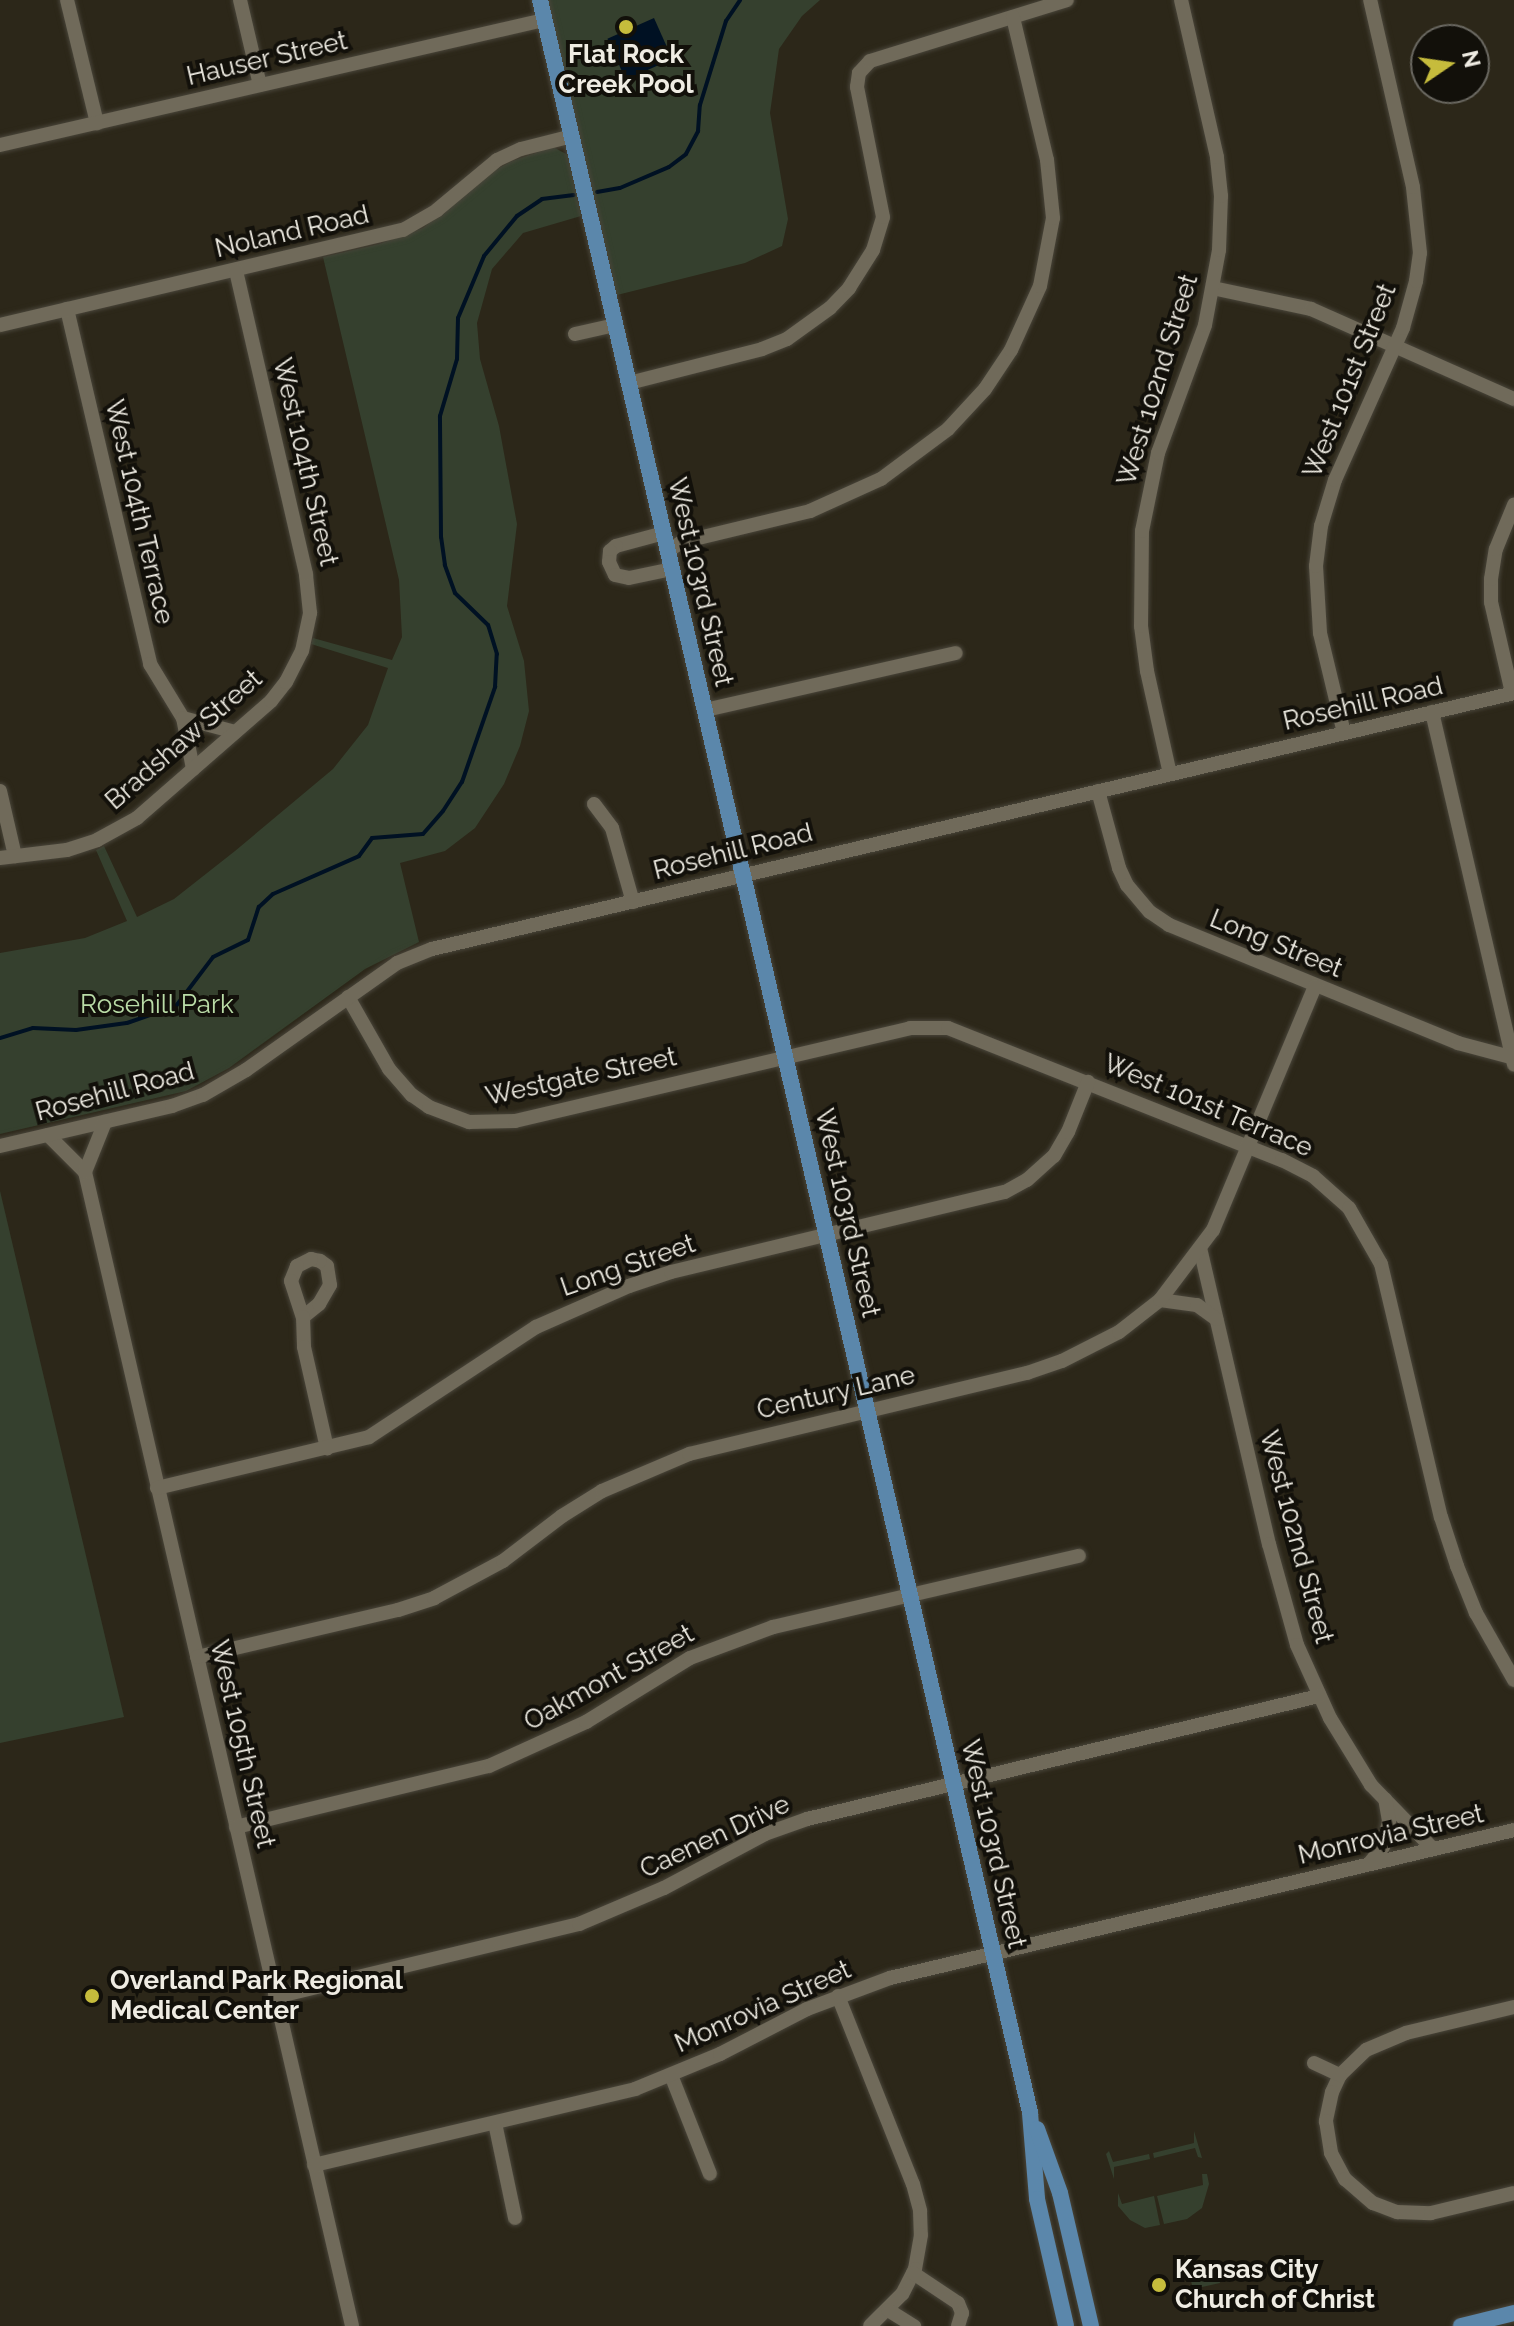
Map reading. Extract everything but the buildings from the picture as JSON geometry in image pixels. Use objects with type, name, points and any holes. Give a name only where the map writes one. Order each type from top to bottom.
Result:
[{"type":"main road","name":"West 103rd Street","points":[[540,0],[1030,2113],[1060,2193],[1091,2326]]},
{"type":"main road","name":"West 103rd Street","points":[[1030,2113],[1037,2199],[1066,2326]]},
{"type":"main road","points":[[1461,2326],[1514,2313]]},
{"type":"street","points":[[67,0],[97,123]]},
{"type":"street","points":[[240,0],[260,85]]},
{"type":"street","points":[[629,383],[762,349],[787,339],[830,308],[866,263],[883,217],[857,87],[859,73],[870,61],[1067,0]]},
{"type":"street","name":"West 102nd Street","points":[[1170,774],[1147,671],[1141,626],[1142,531],[1158,453],[1191,368],[1213,288],[1219,250],[1217,157],[1181,0]]},
{"type":"street","name":"West 101st Street","points":[[1344,733],[1320,633],[1316,566],[1331,491],[1395,346],[1416,281],[1419,217],[1370,0]]},
{"type":"street","points":[[668,551],[682,542],[810,511],[845,498],[914,458],[948,429],[985,389],[1027,321],[1044,273],[1053,218],[1047,160],[1013,17]]},
{"type":"street","name":"Hauser Street","points":[[0,145],[544,20]]},
{"type":"street","name":"Noland Road","points":[[0,325],[403,230],[437,210],[497,160],[521,149],[572,136]]},
{"type":"street","name":"West 104th Street","points":[[236,270],[306,574],[308,626],[296,665]]},
{"type":"street","points":[[1213,288],[1311,309],[1514,399]]},
{"type":"street","name":"West 104th Terrace","points":[[67,309],[150,664],[183,718],[193,769]]},
{"type":"street","points":[[575,334],[615,325]]},
{"type":"street","points":[[1513,693],[1491,602],[1491,579],[1496,549],[1514,505]]},
{"type":"street","points":[[664,533],[616,546],[610,551],[609,562],[615,575],[629,578],[672,569]]},
{"type":"street","points":[[705,710],[956,653]]},
{"type":"street","name":"Bradshaw Street","points":[[8,857],[67,850],[109,834],[137,818],[271,701],[296,665]]},
{"type":"street","name":"Rosehill Road","points":[[0,1146],[172,1106],[230,1081],[397,963],[432,949],[1513,693]]},
{"type":"street","points":[[1432,712],[1513,1060]]},
{"type":"street","points":[[183,718],[235,732]]},
{"type":"street","points":[[0,791],[8,857]]},
{"type":"street","name":"Long Street","points":[[1098,791],[1119,868],[1127,885],[1150,912],[1185,933],[1458,1043],[1513,1060]]},
{"type":"street","points":[[594,804],[612,828],[633,902]]},
{"type":"street","name":"Century Lane","points":[[197,1657],[398,1610],[434,1598],[503,1561],[562,1516],[643,1471],[689,1454],[1027,1373],[1062,1361],[1119,1332],[1160,1300],[1213,1230],[1315,986]]},
{"type":"street","name":"Westgate Street","points":[[348,997],[389,1069],[412,1095],[438,1112],[469,1122],[515,1121],[786,1057]]},
{"type":"street","name":"West 101st Terrace","points":[[786,1057],[910,1028],[948,1028],[1282,1160],[1325,1185],[1349,1208],[1371,1243],[1388,1288],[1441,1517],[1457,1566],[1476,1613],[1514,1680]]},
{"type":"street","name":"Long Street","points":[[157,1488],[327,1448],[381,1431],[479,1361],[587,1302],[671,1272],[983,1199],[1017,1187],[1054,1156],[1068,1132],[1088,1082]]},
{"type":"street","points":[[48,1135],[85,1172],[105,1122]]},
{"type":"street","name":"West 105th Street","points":[[85,1172],[352,2326]]},
{"type":"street","name":"West 102nd Street","points":[[1200,1248],[1285,1608],[1319,1696],[1351,1753],[1385,1799],[1433,1849]]},
{"type":"street","points":[[1160,1300],[1197,1305],[1216,1319]]},
{"type":"street","points":[[303,1317],[304,1347],[327,1448]]},
{"type":"street","name":"Oakmont Street","points":[[236,1827],[489,1766],[547,1742],[677,1665],[733,1640],[911,1594],[1079,1556]]},
{"type":"street","name":"Caenen Drive","points":[[275,1997],[579,1924],[664,1888],[765,1834],[842,1810],[1319,1696]]},
{"type":"street","points":[[1369,1864],[1383,1847],[1389,1821],[1385,1799]]},
{"type":"street","name":"Monrovia Street","points":[[314,2165],[590,2101],[671,2075],[838,1996],[890,1978],[1514,1830]]},
{"type":"street","points":[[838,1996],[913,2184],[921,2235],[913,2273],[888,2310],[870,2326]]},
{"type":"street","points":[[1514,2007],[1386,2040],[1366,2050],[1340,2075],[1332,2092],[1326,2121],[1331,2153],[1345,2179],[1359,2194],[1397,2212],[1431,2213],[1514,2193]]},
{"type":"street","points":[[1314,2063],[1340,2075]]},
{"type":"street","points":[[671,2075],[710,2174]]},
{"type":"street","points":[[495,2123],[515,2218]]},
{"type":"street","points":[[913,2273],[958,2303],[962,2313],[958,2326]]},
{"type":"street","points":[[888,2310],[914,2326]]},
{"type":"green space","points":[[548,0],[820,0],[802,16],[779,49],[770,113],[788,219],[782,246],[745,263],[617,295]]},
{"type":"green space","name":"Rosehill Park","points":[[553,147],[568,155],[581,216],[523,233],[492,269],[477,323],[480,359],[499,426],[517,524],[507,606],[524,661],[529,711],[520,746],[504,784],[475,828],[445,851],[400,863],[419,942],[365,969],[229,1068],[186,1091],[0,1134],[0,953],[85,938],[127,921],[96,850],[104,846],[137,917],[174,899],[333,769],[368,725],[388,668],[311,644],[313,638],[392,660],[402,637],[399,580],[323,257],[379,244],[423,228],[490,173],[512,161]]},
{"type":"green space","points":[[0,1191],[124,1717],[0,1743]]},
{"type":"green space","points":[[1194,2131],[1202,2158],[1198,2157],[1195,2148],[1154,2158],[1153,2153],[1194,2143]]},
{"type":"green space","points":[[1109,2151],[1113,2162],[1149,2154],[1150,2159],[1114,2167],[1114,2179],[1106,2154]]},
{"type":"green space","points":[[1202,2174],[1207,2174],[1209,2184],[1202,2208],[1187,2219],[1164,2224],[1157,2196],[1203,2185]]},
{"type":"green space","points":[[1118,2193],[1122,2204],[1154,2196],[1160,2225],[1145,2228],[1130,2220],[1118,2206]]},
{"type":"green space","points":[[1215,2260],[1220,2283],[1193,2289],[1189,2273],[1196,2264]]},
{"type":"water","points":[[654,18],[672,59],[626,80],[607,39]]},
{"type":"waterway","points":[[597,192],[620,188],[669,167],[686,154],[698,131],[700,105],[726,21],[740,0]]},
{"type":"waterway","points":[[0,1038],[33,1028],[76,1030],[127,1023],[176,1006],[213,957],[248,940],[259,907],[273,894],[359,856],[372,838],[423,834],[443,811],[462,782],[495,687],[497,654],[488,625],[455,593],[445,565],[441,537],[440,416],[457,359],[458,318],[484,256],[517,216],[542,199],[574,195]]},
{"type":"place","name":"Flat Rock Creek Pool","points":[[626,27]]},
{"type":"place","name":"Overland Park Regional Medical Center","points":[[92,1996]]},
{"type":"place","name":"Kansas City Church of Christ","points":[[1159,2285]]}]
